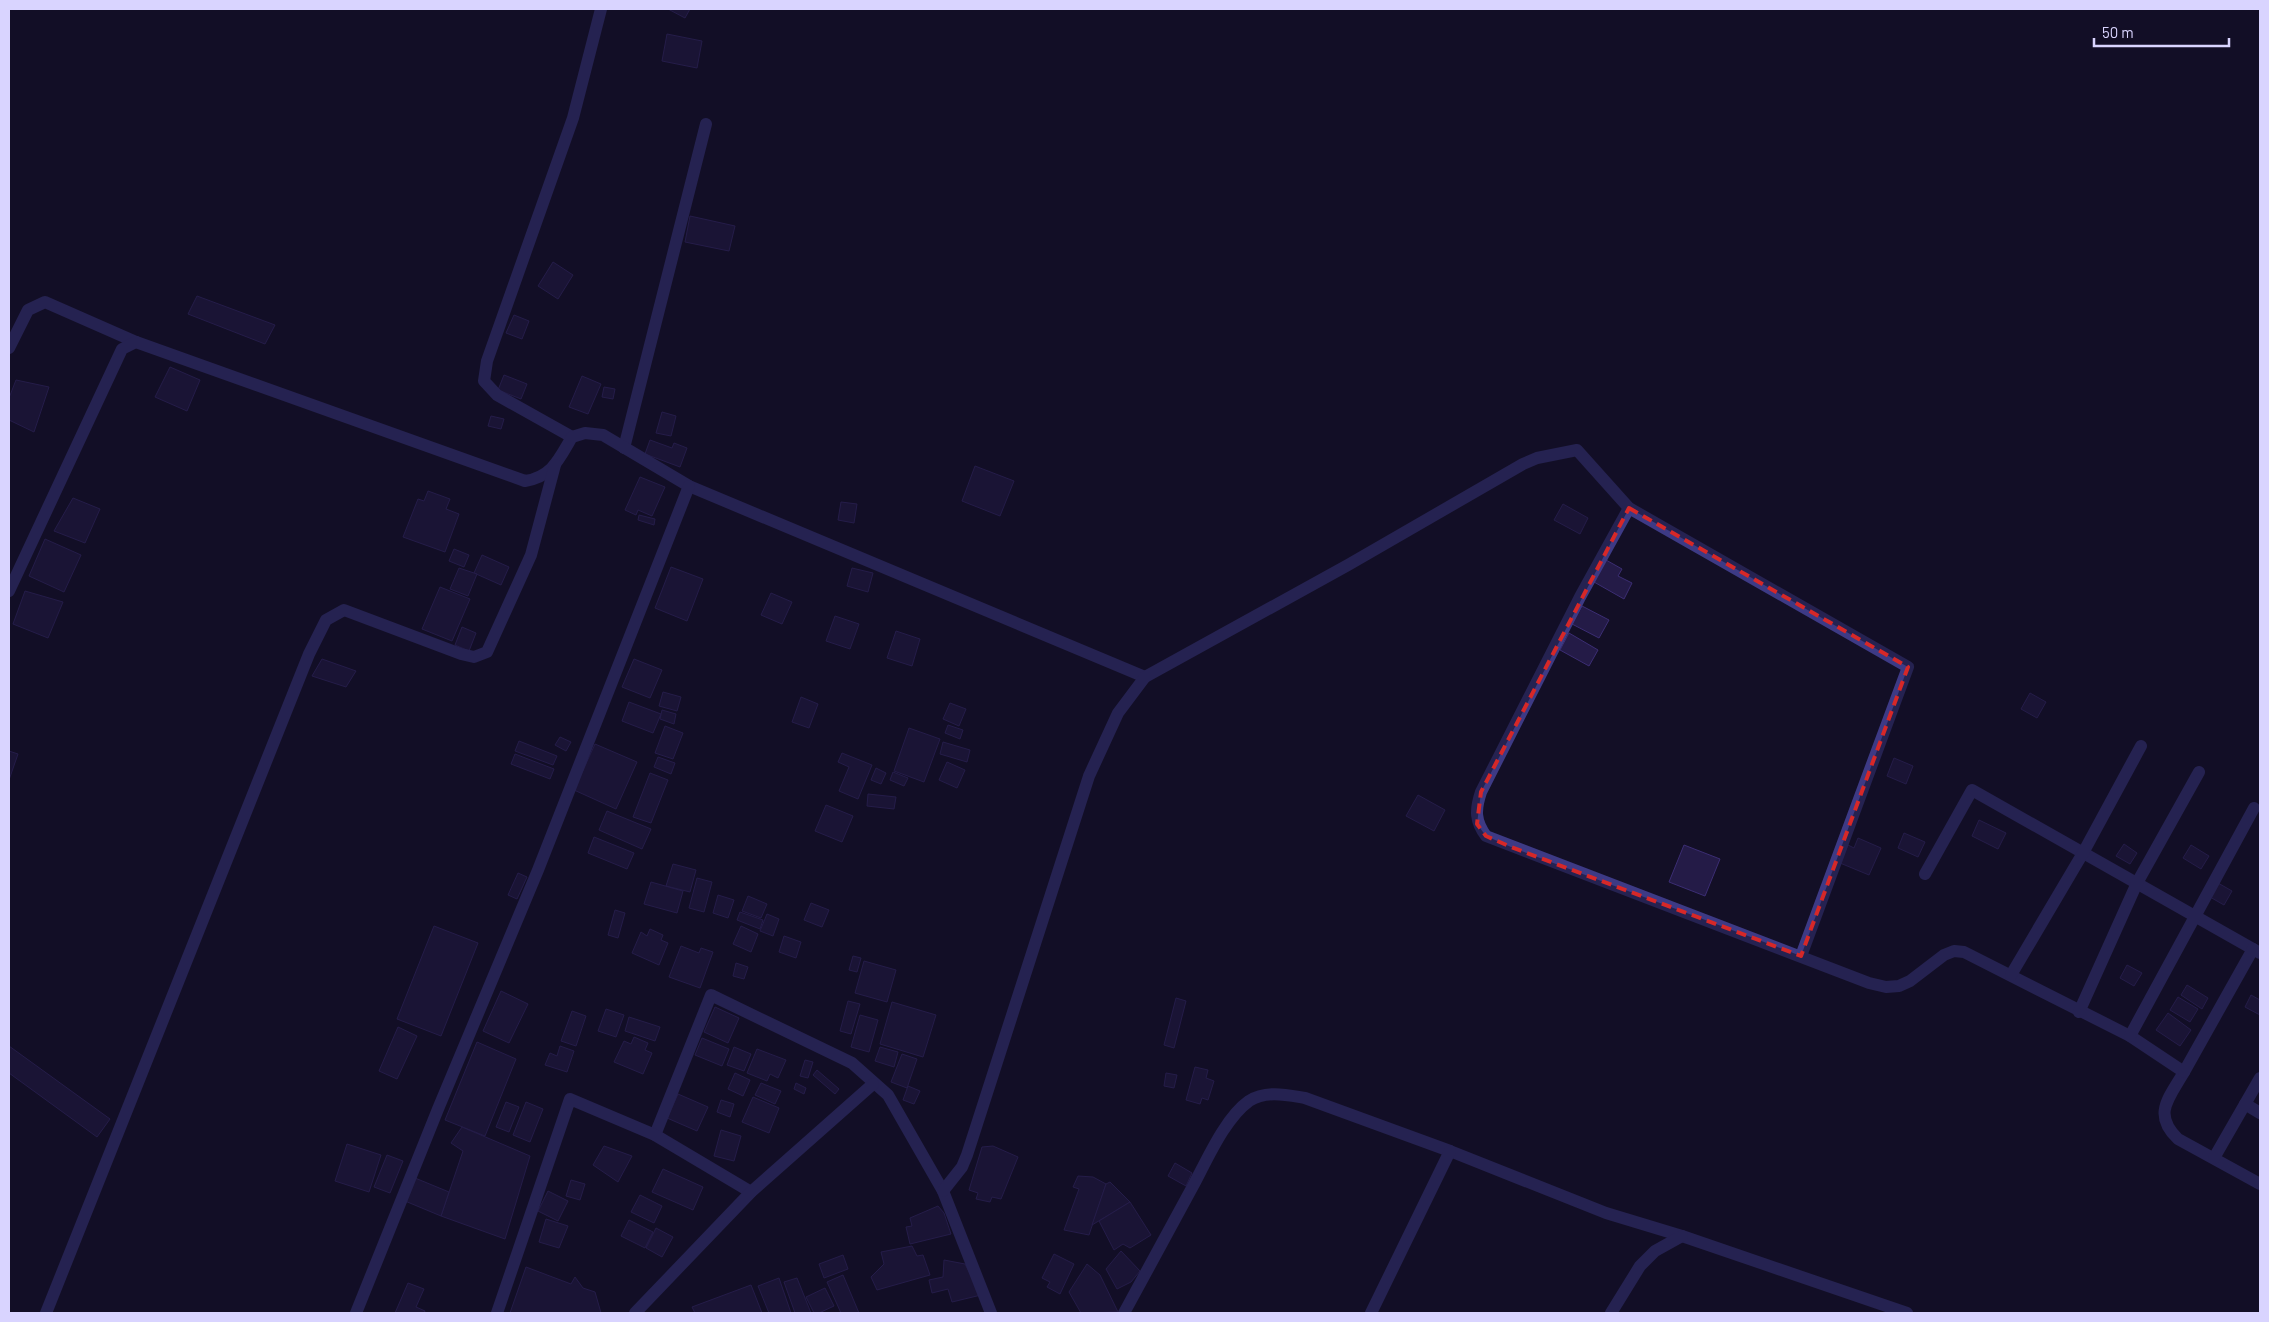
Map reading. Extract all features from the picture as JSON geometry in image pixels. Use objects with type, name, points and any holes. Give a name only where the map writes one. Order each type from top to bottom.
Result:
[{"type":"street","points":[[572,437],[497,395],[484,381],[487,361],[573,118],[602,9]]},
{"type":"street","points":[[624,448],[706,124]]},
{"type":"street","points":[[9,348],[28,310],[45,302],[136,342],[525,482],[539,479],[555,465]]},
{"type":"street","points":[[9,591],[122,349],[136,342]]},
{"type":"street","points":[[46,1313],[301,673],[326,620],[344,610],[462,654],[474,657],[488,652],[531,555],[555,465],[572,437],[585,432],[603,435],[689,486],[1145,676]]},
{"type":"street","points":[[943,1191],[962,1167],[967,1155],[1089,776],[1118,713],[1145,676],[1348,565],[1523,464],[1537,458],[1577,450],[1629,508],[1908,667],[1801,956]]},
{"type":"street","points":[[356,1313],[438,1109],[538,870],[689,486]]},
{"type":"street","points":[[1629,508],[1580,596],[1481,792],[1476,808],[1477,824],[1486,836],[1869,983],[1886,987],[1899,986],[1910,981],[1944,955],[1954,951],[1964,952],[2079,1012],[2130,1036],[2184,1072]]},
{"type":"street","points":[[2011,975],[2083,853],[2141,746]]},
{"type":"street","points":[[2079,1012],[2137,883],[2199,772]]},
{"type":"street","points":[[1925,874],[1972,790],[2257,951],[2166,1104],[2164,1117],[2167,1128],[2178,1139],[2260,1184]]},
{"type":"street","points":[[2130,1036],[2254,808]]},
{"type":"street","points":[[655,1136],[711,995],[852,1063],[888,1095],[943,1191],[991,1313]]},
{"type":"street","points":[[2214,1158],[2260,1078]]},
{"type":"street","points":[[635,1313],[751,1192],[874,1084]]},
{"type":"street","points":[[1124,1313],[1218,1141],[1238,1110],[1251,1100],[1265,1095],[1285,1094],[1305,1098],[1450,1151],[1606,1214],[1682,1236],[1907,1313]]},
{"type":"street","points":[[498,1313],[570,1099],[655,1136],[751,1192]]},
{"type":"street","points":[[2244,1104],[2260,1113]]},
{"type":"street","points":[[1371,1313],[1450,1151]]},
{"type":"street","points":[[1611,1313],[1640,1266],[1655,1251],[1682,1236]]},
{"type":"highlighted area","points":[[1629,508],[1908,667],[1801,956],[1511,847],[1486,836],[1477,824],[1481,792]]},
{"type":"building","points":[[668,9],[690,9],[685,18]]},
{"type":"building","points":[[667,34],[702,41],[697,68],[662,61]]},
{"type":"building","points":[[690,216],[735,226],[729,251],[685,242]]},
{"type":"building","points":[[553,262],[573,275],[558,299],[538,286]]},
{"type":"building","points":[[197,296],[275,325],[265,344],[188,314]]},
{"type":"building","points":[[514,315],[529,321],[522,339],[506,333]]},
{"type":"building","points":[[170,367],[200,380],[187,411],[155,397]]},
{"type":"building","points":[[504,375],[527,384],[521,399],[498,390]]},
{"type":"building","points":[[582,376],[601,384],[588,414],[569,407]]},
{"type":"building","points":[[16,380],[49,387],[34,432],[9,420],[9,398]]},
{"type":"building","points":[[604,387],[615,389],[613,399],[602,397]]},
{"type":"building","points":[[662,412],[676,416],[671,436],[656,433]]},
{"type":"building","points":[[491,416],[504,419],[501,429],[488,426]]},
{"type":"building","points":[[650,440],[672,448],[674,443],[687,448],[680,467],[645,454]]},
{"type":"building","points":[[975,466],[1014,481],[1000,516],[962,501]]},
{"type":"building","points":[[640,477],[665,487],[652,516],[638,510],[636,515],[625,510]]},
{"type":"building","points":[[428,491],[450,499],[446,509],[459,514],[445,552],[403,537],[418,499],[424,501]]},
{"type":"building","points":[[73,498],[100,509],[85,543],[54,531]]},
{"type":"building","points":[[841,502],[857,504],[854,523],[838,520]]},
{"type":"building","points":[[1563,504],[1588,518],[1580,534],[1554,520]]},
{"type":"building","points":[[639,515],[655,519],[654,525],[638,520]]},
{"type":"building","points":[[45,539],[81,555],[64,592],[29,576]]},
{"type":"building","points":[[454,549],[469,555],[464,567],[449,561]]},
{"type":"building","points":[[482,555],[509,567],[501,585],[474,573]]},
{"type":"building","points":[[1606,560],[1622,569],[1618,576],[1632,583],[1624,599],[1594,582]]},
{"type":"building","points":[[671,567],[703,579],[687,621],[655,608]]},
{"type":"building","points":[[459,568],[477,574],[468,596],[450,589]]},
{"type":"building","points":[[852,568],[873,573],[868,592],[847,586]]},
{"type":"building","points":[[440,587],[470,599],[452,641],[422,629]]},
{"type":"building","points":[[25,591],[63,602],[48,638],[13,624]]},
{"type":"building","points":[[771,593],[792,602],[782,624],[761,615]]},
{"type":"building","points":[[1582,606],[1609,620],[1599,638],[1572,624]]},
{"type":"building","points":[[835,616],[859,624],[850,649],[826,641]]},
{"type":"building","points":[[462,627],[476,633],[469,651],[455,645]]},
{"type":"building","points":[[896,631],[920,639],[912,666],[887,658]]},
{"type":"building","points":[[1569,633],[1598,650],[1589,666],[1560,650]]},
{"type":"building","points":[[322,659],[356,671],[346,687],[312,676]]},
{"type":"building","points":[[634,659],[662,670],[650,698],[622,687]]},
{"type":"building","points":[[663,692],[681,697],[677,711],[659,706]]},
{"type":"building","points":[[2030,693],[2046,702],[2037,718],[2021,709]]},
{"type":"building","points":[[801,697],[818,704],[809,728],[792,722]]},
{"type":"building","points":[[629,702],[661,714],[653,733],[622,721]]},
{"type":"building","points":[[950,703],[966,709],[959,726],[943,719]]},
{"type":"building","points":[[662,710],[676,714],[674,724],[660,719]]},
{"type":"building","points":[[948,725],[963,730],[960,739],[945,733]]},
{"type":"building","points":[[665,726],[683,733],[673,759],[655,753]]},
{"type":"building","points":[[909,728],[940,739],[924,782],[894,771]]},
{"type":"building","points":[[560,737],[571,742],[566,751],[555,745]]},
{"type":"building","points":[[519,741],[557,756],[553,765],[515,751]]},
{"type":"building","points":[[943,742],[970,750],[967,762],[940,754]]},
{"type":"building","points":[[595,744],[637,762],[616,809],[574,790]]},
{"type":"building","points":[[9,751],[18,754],[9,780]]},
{"type":"building","points":[[842,753],[872,765],[858,799],[839,791],[849,767],[838,762]]},
{"type":"building","points":[[515,754],[554,769],[550,779],[511,764]]},
{"type":"building","points":[[658,757],[675,763],[671,774],[654,767]]},
{"type":"building","points":[[1894,758],[1913,766],[1906,784],[1887,776]]},
{"type":"building","points":[[947,762],[965,770],[957,788],[939,780]]},
{"type":"building","points":[[876,768],[886,773],[881,784],[871,780]]},
{"type":"building","points":[[893,772],[908,778],[904,786],[890,780]]},
{"type":"building","points":[[650,773],[668,780],[651,823],[633,817]]},
{"type":"building","points":[[868,794],[896,797],[894,809],[867,806]]},
{"type":"building","points":[[1418,795],[1445,810],[1434,831],[1406,816]]},
{"type":"building","points":[[826,805],[853,816],[842,842],[815,831]]},
{"type":"building","points":[[607,811],[651,829],[642,849],[599,830]]},
{"type":"building","points":[[1979,820],[2006,833],[1998,849],[1972,836]]},
{"type":"building","points":[[1904,833],[1925,842],[1918,857],[1898,848]]},
{"type":"building","points":[[594,837],[634,853],[627,869],[588,853]]},
{"type":"building","points":[[1858,838],[1881,848],[1869,875],[1840,863],[1848,845],[1854,848]]},
{"type":"building","points":[[2124,844],[2137,853],[2130,864],[2116,856]]},
{"type":"building","points":[[1684,845],[1720,859],[1705,896],[1669,882]]},
{"type":"building","points":[[2191,845],[2209,856],[2201,869],[2183,858]]},
{"type":"building","points":[[673,864],[696,870],[690,892],[666,886]]},
{"type":"building","points":[[518,873],[527,877],[517,899],[508,895]]},
{"type":"building","points":[[697,878],[712,882],[704,912],[689,908]]},
{"type":"building","points":[[651,882],[683,891],[677,913],[644,904]]},
{"type":"building","points":[[2218,883],[2232,891],[2224,905],[2210,897]]},
{"type":"building","points":[[718,895],[734,900],[728,918],[713,913]]},
{"type":"building","points":[[748,896],[767,904],[761,918],[742,911]]},
{"type":"building","points":[[811,903],[829,910],[822,927],[804,920]]},
{"type":"building","points":[[615,910],[625,913],[618,938],[608,935]]},
{"type":"building","points":[[740,912],[763,920],[760,929],[737,920]]},
{"type":"building","points":[[767,914],[779,919],[773,936],[760,931]]},
{"type":"building","points":[[434,926],[478,943],[441,1036],[397,1019]]},
{"type":"building","points":[[741,926],[758,934],[751,952],[733,944]]},
{"type":"building","points":[[650,929],[663,935],[661,940],[668,943],[659,965],[632,953],[641,932],[647,936]]},
{"type":"building","points":[[784,936],[801,942],[796,958],[779,952]]},
{"type":"building","points":[[681,946],[699,953],[701,948],[713,952],[700,988],[669,977]]},
{"type":"building","points":[[853,956],[861,958],[857,972],[849,970]]},
{"type":"building","points":[[864,961],[896,970],[887,1002],[855,993]]},
{"type":"building","points":[[736,963],[748,967],[744,979],[733,976]]},
{"type":"building","points":[[2127,965],[2142,973],[2134,986],[2120,978]]},
{"type":"building","points":[[2187,985],[2208,998],[2202,1009],[2181,995]]},
{"type":"building","points":[[501,991],[528,1004],[509,1043],[483,1031]]},
{"type":"building","points":[[2251,995],[2260,1000],[2260,1015],[2245,1007]]},
{"type":"building","points":[[2178,997],[2198,1009],[2190,1022],[2170,1010]]},
{"type":"building","points":[[1176,998],[1186,1001],[1174,1048],[1164,1045]]},
{"type":"building","points":[[848,1001],[860,1004],[851,1034],[840,1031]]},
{"type":"building","points":[[892,1002],[936,1015],[923,1057],[880,1044]]},
{"type":"building","points":[[715,1007],[739,1018],[728,1043],[704,1032]]},
{"type":"building","points":[[606,1009],[624,1015],[616,1037],[598,1031]]},
{"type":"building","points":[[572,1011],[586,1016],[576,1046],[561,1041]]},
{"type":"building","points":[[2168,1013],[2191,1030],[2180,1046],[2156,1030]]},
{"type":"building","points":[[860,1015],[878,1020],[869,1052],[851,1047]]},
{"type":"building","points":[[629,1017],[660,1027],[655,1041],[625,1031]]},
{"type":"building","points":[[398,1027],[417,1036],[397,1079],[379,1071]]},
{"type":"building","points":[[634,1037],[648,1043],[645,1050],[652,1053],[643,1074],[614,1062],[624,1041],[631,1044]]},
{"type":"building","points":[[702,1038],[729,1049],[722,1066],[695,1055]]},
{"type":"building","points":[[477,1042],[516,1059],[485,1136],[445,1120]]},
{"type":"building","points":[[9,1046],[110,1119],[97,1137],[9,1073]]},
{"type":"building","points":[[560,1046],[574,1051],[567,1072],[545,1065],[550,1053],[557,1056]]},
{"type":"building","points":[[734,1047],[751,1054],[744,1071],[727,1065]]},
{"type":"building","points":[[880,1047],[898,1052],[894,1067],[875,1061]]},
{"type":"building","points":[[757,1049],[786,1060],[778,1078],[770,1074],[767,1081],[747,1073]]},
{"type":"building","points":[[902,1054],[917,1059],[907,1088],[891,1082]]},
{"type":"building","points":[[805,1060],[813,1062],[808,1078],[800,1076]]},
{"type":"building","points":[[1195,1067],[1208,1070],[1206,1078],[1214,1081],[1208,1100],[1202,1098],[1200,1104],[1186,1100]]},
{"type":"building","points":[[817,1070],[839,1089],[835,1094],[813,1075]]},
{"type":"building","points":[[735,1073],[750,1080],[743,1096],[728,1089]]},
{"type":"building","points":[[1166,1073],[1177,1075],[1174,1088],[1164,1086]]},
{"type":"building","points":[[761,1083],[781,1091],[775,1104],[755,1095]]},
{"type":"building","points":[[796,1083],[806,1088],[804,1094],[794,1089]]},
{"type":"building","points":[[908,1086],[920,1091],[914,1104],[903,1100]]},
{"type":"building","points":[[678,1094],[708,1107],[697,1131],[667,1118]]},
{"type":"building","points":[[753,1097],[779,1108],[769,1133],[742,1122]]},
{"type":"building","points":[[721,1100],[734,1104],[730,1117],[717,1112]]},
{"type":"building","points":[[506,1102],[519,1107],[509,1132],[496,1127]]},
{"type":"building","points":[[526,1102],[543,1109],[530,1142],[513,1135]]},
{"type":"building","points":[[462,1127],[530,1156],[505,1239],[441,1216],[463,1151],[451,1143]]},
{"type":"building","points":[[721,1130],[741,1136],[734,1161],[714,1156]]},
{"type":"building","points":[[347,1144],[381,1155],[369,1192],[335,1181]]},
{"type":"building","points":[[604,1146],[632,1156],[618,1182],[593,1165]]},
{"type":"building","points":[[993,1146],[1018,1157],[1001,1199],[992,1197],[990,1202],[976,1199],[978,1193],[969,1190],[982,1147]]},
{"type":"building","points":[[387,1155],[403,1161],[390,1193],[374,1187]]},
{"type":"building","points":[[1175,1163],[1192,1173],[1186,1186],[1168,1176]]},
{"type":"building","points":[[663,1169],[703,1187],[693,1210],[652,1192]]},
{"type":"building","points":[[1078,1176],[1093,1177],[1106,1184],[1089,1235],[1064,1230],[1079,1189],[1073,1187]]},
{"type":"building","points":[[415,1178],[449,1192],[441,1216],[405,1201]]},
{"type":"building","points":[[571,1180],[585,1184],[580,1200],[566,1196]]},
{"type":"building","points":[[1110,1182],[1130,1202],[1092,1225],[1106,1184]]},
{"type":"building","points":[[548,1191],[568,1201],[558,1221],[538,1211]]},
{"type":"building","points":[[640,1195],[662,1206],[654,1223],[631,1212]]},
{"type":"building","points":[[1130,1202],[1151,1235],[1130,1248],[1123,1244],[1114,1250],[1099,1221]]},
{"type":"building","points":[[938,1206],[944,1213],[951,1234],[910,1244],[906,1227],[912,1226],[910,1218]]},
{"type":"building","points":[[546,1219],[568,1226],[559,1248],[539,1242]]},
{"type":"building","points":[[629,1220],[653,1232],[645,1248],[621,1236]]},
{"type":"building","points":[[656,1228],[673,1237],[662,1257],[646,1248]]},
{"type":"building","points":[[912,1246],[917,1256],[923,1255],[930,1275],[877,1290],[871,1277],[884,1264],[881,1252]]},
{"type":"building","points":[[1121,1251],[1140,1271],[1131,1282],[1117,1289],[1106,1269]]},
{"type":"building","points":[[1054,1254],[1074,1264],[1060,1294],[1047,1287],[1050,1282],[1042,1278]]},
{"type":"building","points":[[843,1255],[848,1269],[824,1278],[819,1264]]},
{"type":"building","points":[[944,1260],[965,1264],[981,1295],[952,1302],[948,1289],[932,1293],[929,1280],[943,1277]]},
{"type":"building","points":[[1087,1264],[1100,1275],[1118,1312],[1081,1313],[1069,1292]]},
{"type":"building","points":[[526,1267],[571,1284],[575,1277],[583,1288],[595,1292],[601,1313],[510,1313]]},
{"type":"building","points":[[843,1275],[859,1313],[841,1313],[827,1282]]},
{"type":"building","points":[[779,1278],[791,1313],[769,1313],[758,1286]]},
{"type":"building","points":[[797,1278],[811,1313],[795,1313],[784,1282]]},
{"type":"building","points":[[408,1283],[424,1289],[416,1307],[425,1311],[424,1313],[395,1313]]},
{"type":"building","points":[[751,1285],[762,1313],[695,1313],[692,1307]]},
{"type":"building","points":[[825,1288],[834,1306],[819,1313],[814,1313],[806,1297]]}]
